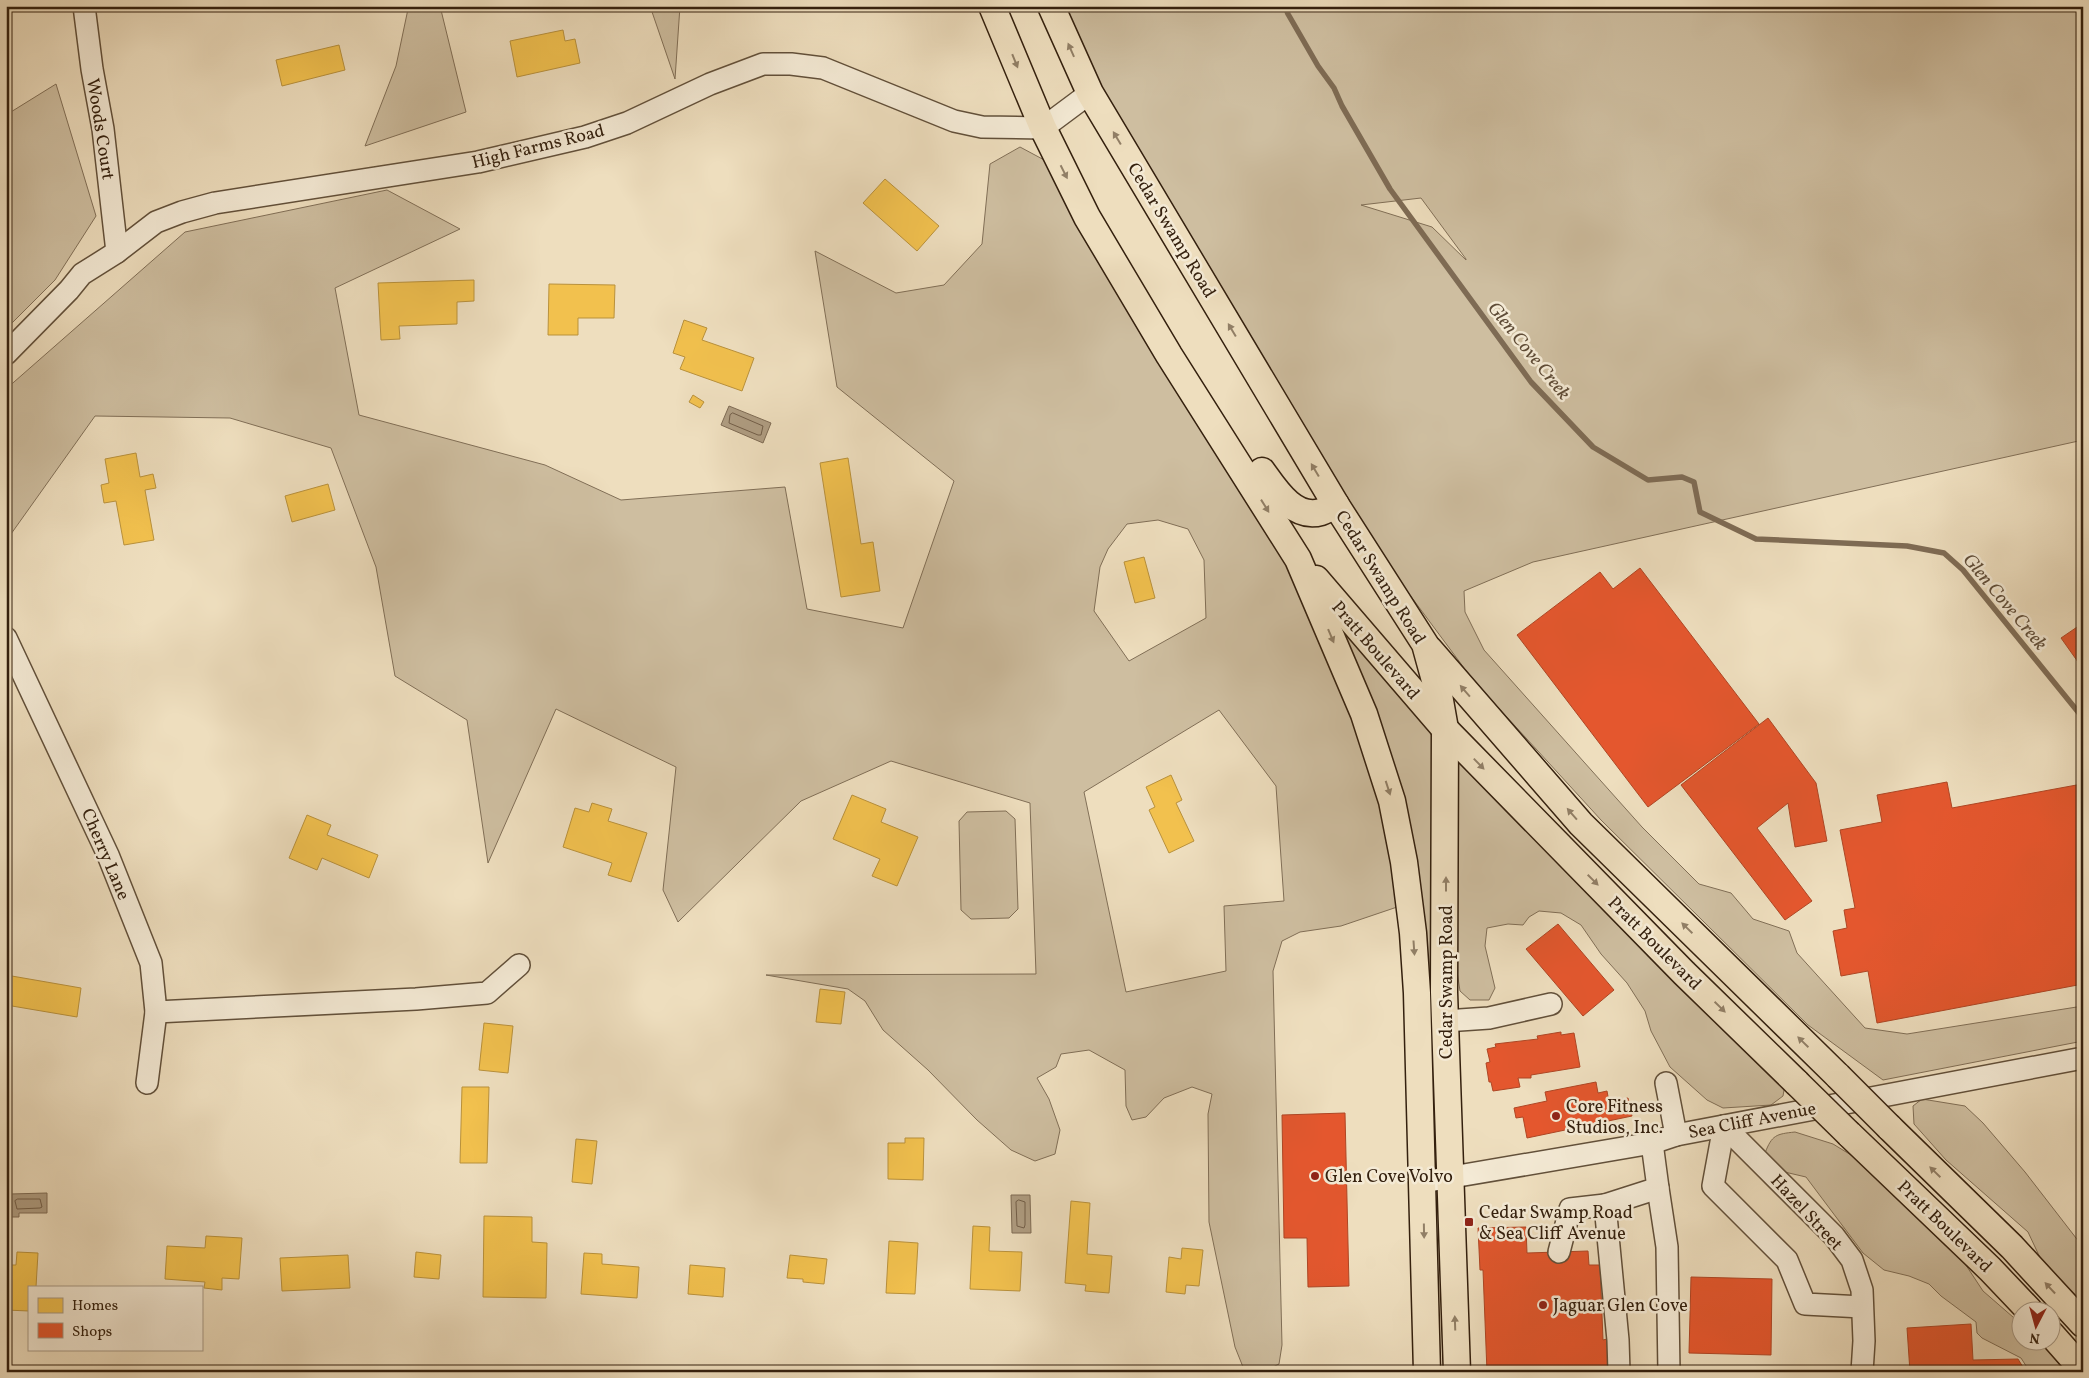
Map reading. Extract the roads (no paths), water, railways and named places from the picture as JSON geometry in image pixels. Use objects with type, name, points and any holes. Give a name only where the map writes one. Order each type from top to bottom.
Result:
[{"type":"main road","name":"Cedar Swamp Road","points":[[992,6],[1043,128],[1087,217],[1298,559],[1364,714],[1392,801],[1404,862],[1413,933],[1418,1032],[1427,1372]]},
{"type":"main road","name":"Cedar Swamp Road","points":[[1051,6],[1090,94],[1336,505],[1425,644],[1439,695],[1445,729],[1445,1020],[1457,1372]]},
{"type":"main road","points":[[1155,330],[1197,373],[1212,392],[1252,456],[1282,499],[1298,508],[1311,512],[1320,512],[1336,505]]},
{"type":"main road","name":"Pratt Boulevard","points":[[1298,559],[1445,729],[1684,973],[1990,1268],[2020,1300]]},
{"type":"main road","name":"Pratt Boulevard","points":[[1425,644],[1581,824],[2012,1247],[2083,1324]]},
{"type":"main road","points":[[1418,1032],[1430,1040],[1433,1049],[1435,1143],[1449,1165]]},
{"type":"main road","points":[[2062,1346],[2083,1370]]},
{"type":"street","name":"Woods Court","points":[[84,6],[92,69],[103,129],[117,252]]},
{"type":"street","name":"High Farms Road","points":[[6,354],[69,290],[82,274],[117,252],[156,222],[182,212],[215,203],[478,162],[585,137],[627,123],[710,84],[762,64],[791,64],[823,68],[954,121],[982,127],[1043,128]]},
{"type":"street","points":[[1043,128],[1090,94]]},
{"type":"street","name":"Cherry Lane","points":[[6,638],[108,855],[151,963],[156,1012],[147,1083]]},
{"type":"street","points":[[156,1012],[416,999],[488,993],[520,966]]},
{"type":"street","points":[[1445,1020],[1490,1018],[1551,1004]]},
{"type":"street","name":"Sea Cliff Avenue","points":[[1422,1182],[1449,1165],[1652,1143],[1676,1135],[2083,1058]]},
{"type":"street","points":[[1666,1083],[1676,1135]]},
{"type":"street","points":[[1724,1126],[1713,1186],[1787,1260],[1805,1304],[1862,1307]]},
{"type":"street","name":"Hazel Street","points":[[1724,1126],[1840,1244],[1852,1260],[1862,1290],[1864,1341],[1862,1372]]},
{"type":"street","points":[[1652,1143],[1667,1247],[1669,1372]]},
{"type":"street","points":[[1559,1252],[1570,1209],[1605,1204],[1658,1188]]},
{"type":"street","points":[[1605,1204],[1618,1340],[1619,1372]]},
{"type":"water","points":[[729,406],[771,423],[763,443],[721,425]]},
{"type":"water","points":[[47,1193],[47,1213],[19,1213],[19,1217],[10,1217],[10,1194]]},
{"type":"water","points":[[1011,1195],[1030,1195],[1031,1233],[1012,1233]]},
{"type":"waterway","name":"Glen Cove Creek","points":[[1285,6],[1318,66],[1334,88],[1342,106],[1390,189],[1531,382],[1593,447],[1648,480],[1682,477],[1694,482],[1700,512],[1756,539],[1907,546],[1944,553],[1963,570],[2083,718]]},
{"type":"place","name":"Core Fitness Studios, Inc.","points":[[1556,1116]]},
{"type":"place","name":"Glen Cove Volvo","points":[[1315,1176]]},
{"type":"place","name":"Cedar Swamp Road & Sea Cliff Avenue","points":[[1469,1222]]},
{"type":"place","name":"Jaguar Glen Cove","points":[[1543,1305]]}]
